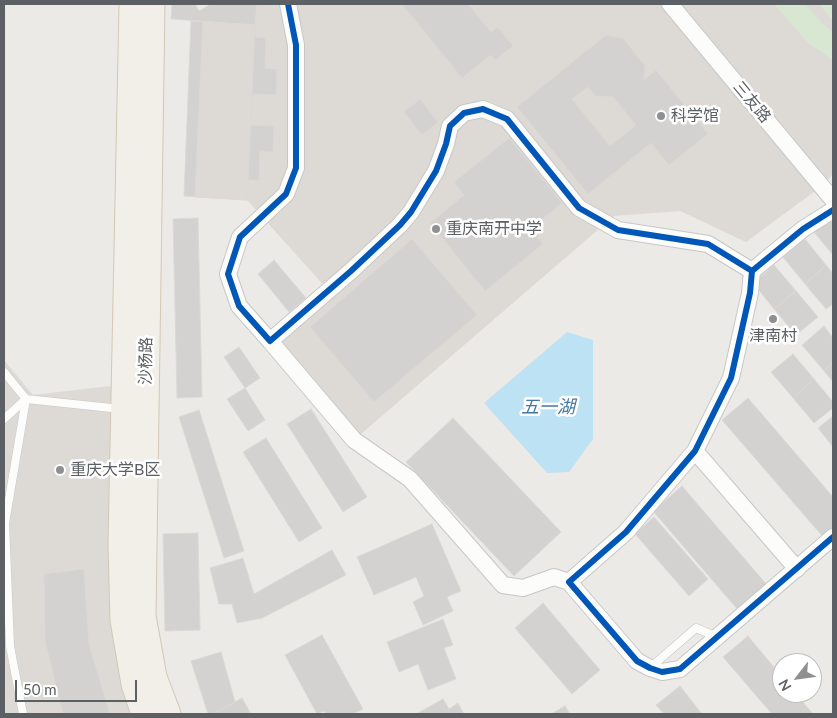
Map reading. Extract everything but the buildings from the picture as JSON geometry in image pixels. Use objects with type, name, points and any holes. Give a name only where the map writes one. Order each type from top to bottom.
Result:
[{"type":"main road","name":"沙杨路","points":[[132,4],[121,544],[123,620],[134,684],[144,714]]},
{"type":"main road","name":"沙杨路","points":[[152,4],[143,616],[154,677],[168,714]]},
{"type":"street","points":[[288,4],[296,45],[296,168],[286,194],[240,237],[228,274],[239,306],[354,440],[410,479],[502,584],[523,588],[554,577],[570,582],[637,661],[662,672],[680,669],[833,537]]},
{"type":"street","name":"三友路","points":[[670,4],[833,200]]},
{"type":"street","points":[[270,340],[340,281],[400,225],[411,212],[436,171],[446,144],[450,126],[464,113],[483,109],[508,119],[579,208],[618,230],[708,244],[752,271]]},
{"type":"street","points":[[570,582],[626,532],[695,451],[731,378],[750,293],[752,271],[803,229],[833,210]]},
{"type":"street","points":[[695,451],[797,569]]},
{"type":"lane","points":[[4,372],[26,399],[124,409]]},
{"type":"lane","points":[[4,420],[26,399]]},
{"type":"lane","points":[[23,714],[10,646],[5,523],[26,399]]},
{"type":"shaded area","name":"重庆南开中学","points":[[257,4],[833,4],[833,174],[822,186],[746,242],[680,211],[614,216],[354,440],[270,341],[328,290],[247,200],[184,196],[191,21],[255,25]]},
{"type":"shaded area","name":"重庆大学B区","points":[[4,360],[33,395],[119,385],[136,714],[4,714]]},
{"type":"green space","points":[[774,4],[805,4],[833,32],[833,60],[808,43]]},
{"type":"green space","points":[[819,4],[833,4],[833,21]]},
{"type":"water","name":"五一湖","points":[[567,332],[593,340],[593,439],[569,472],[547,473],[484,403]]},
{"type":"cycle path","points":[[288,4],[296,45],[296,168],[286,194],[240,237],[228,274],[239,306],[270,341],[351,271],[400,225],[411,212],[436,171],[446,144],[450,126],[464,113],[483,109],[507,119],[579,208],[618,230],[708,244],[752,271]]},
{"type":"cycle path","points":[[833,210],[803,229],[752,271],[750,293],[731,378],[695,451],[626,532],[569,582],[637,661],[662,672],[680,669],[833,537]]},
{"type":"place","name":"科学馆","points":[[661,116]]},
{"type":"place","name":"重庆南开中学","points":[[436,229]]},
{"type":"place","name":"津南村","points":[[773,319]]},
{"type":"place","name":"重庆大学B区","points":[[60,470]]}]
